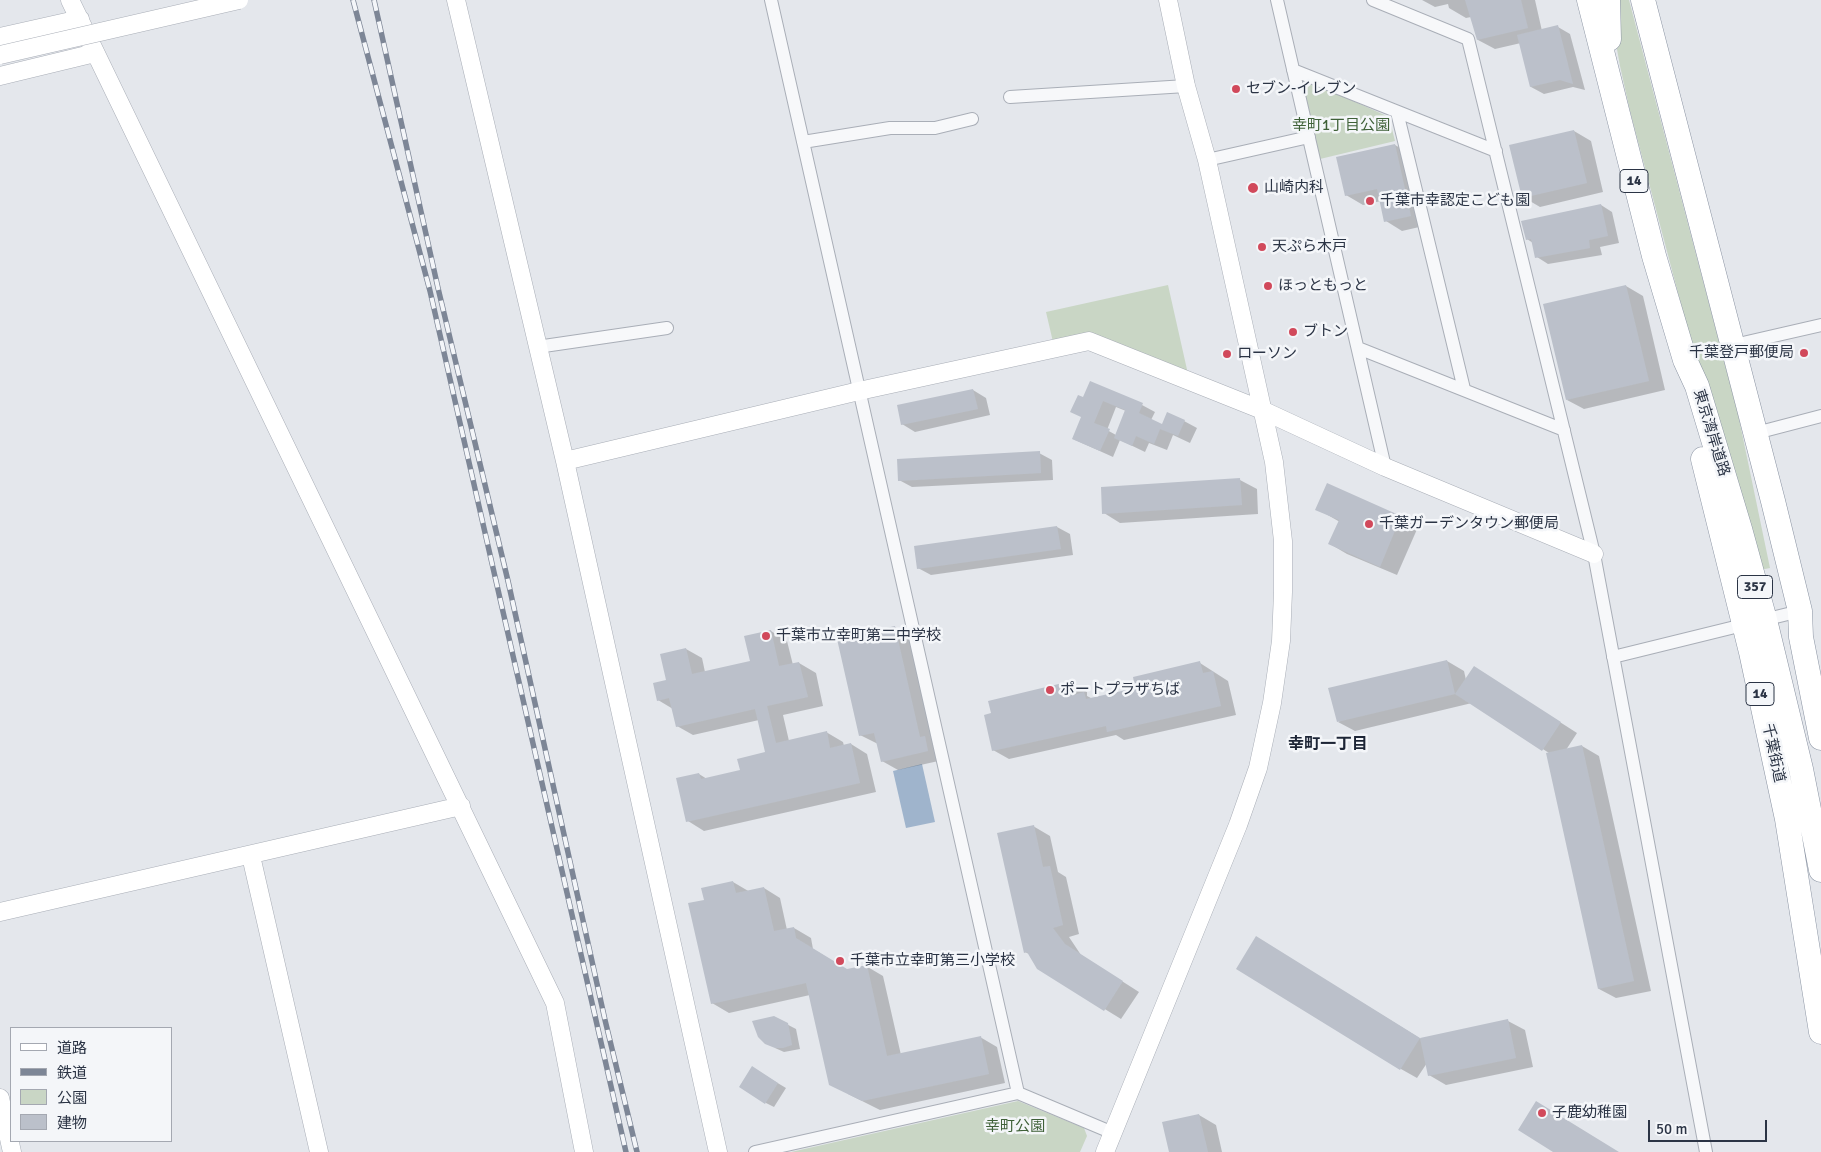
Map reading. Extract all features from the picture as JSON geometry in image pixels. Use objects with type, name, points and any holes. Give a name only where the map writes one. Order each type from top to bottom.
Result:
[{"type":"highway","name":"14","points":[[1589,0],[1609,79]]},
{"type":"highway","points":[[1608,0],[1609,79]]},
{"type":"highway","points":[[1643,0],[1734,345],[1800,612],[1801,637],[1821,738]]},
{"type":"highway","name":"千葉街道","points":[[1609,79],[1654,256],[1685,360],[1684,390],[1755,622],[1821,1032]]},
{"type":"highway","points":[[1800,612],[1813,635],[1821,664]]},
{"type":"highway","name":"357","points":[[1755,622],[1801,769],[1821,870]]},
{"type":"street","points":[[70,0],[555,1003],[584,1152]]},
{"type":"street","points":[[0,54],[239,0]]},
{"type":"street","points":[[456,0],[565,461],[718,1152]]},
{"type":"street","points":[[771,0],[1018,1093]]},
{"type":"street","points":[[1106,1152],[1238,825],[1258,768],[1272,703],[1281,641],[1284,592],[1283,540],[1274,462],[1207,160],[1186,86],[1168,0]]},
{"type":"street","points":[[1277,0],[1385,467]]},
{"type":"street","points":[[1373,0],[1468,39],[1594,554],[1706,1152]]},
{"type":"street","points":[[0,37],[80,19]]},
{"type":"street","points":[[0,76],[95,53]]},
{"type":"street","points":[[1293,70],[1496,151]]},
{"type":"street","points":[[1010,97],[1186,86]]},
{"type":"street","points":[[1397,112],[1464,389]]},
{"type":"street","points":[[803,142],[890,128],[935,128],[972,119]]},
{"type":"street","points":[[1207,160],[1309,137]]},
{"type":"street","points":[[1734,345],[1821,325]]},
{"type":"street","points":[[538,347],[667,328]]},
{"type":"street","points":[[565,461],[860,391],[1089,341],[1262,410],[1385,467],[1594,554]]},
{"type":"street","points":[[1358,348],[1564,430]]},
{"type":"street","points":[[1756,433],[1821,416]]},
{"type":"street","points":[[1613,657],[1800,612]]},
{"type":"street","points":[[0,912],[251,856],[460,806]]},
{"type":"street","points":[[251,856],[319,1152]]},
{"type":"street","points":[[756,1152],[1018,1093],[1113,1133]]},
{"type":"street","points":[[0,1098],[12,1152]]},
{"type":"green space","points":[[1612,0],[1629,0],[1738,414],[1770,568],[1760,570],[1683,312],[1630,111],[1613,27]]},
{"type":"green space","name":"幸町1丁目公園","points":[[1313,83],[1389,117],[1395,141],[1320,159],[1303,91]]},
{"type":"green space","points":[[1168,285],[1188,374],[1090,334],[1053,342],[1046,312]]},
{"type":"green space","name":"幸町公園","points":[[1018,1101],[1084,1128],[1087,1136],[1080,1152],[791,1152]]},
{"type":"water","points":[[922,764],[935,822],[906,828],[893,771]]},
{"type":"building","points":[[1465,0],[1521,0],[1528,28],[1477,40]]},
{"type":"building","points":[[1558,25],[1573,84],[1560,80],[1530,87],[1517,35]]},
{"type":"building","points":[[1574,130],[1587,183],[1522,198],[1509,145]]},
{"type":"building","points":[[1395,144],[1411,216],[1384,222],[1377,189],[1345,196],[1336,157]]},
{"type":"building","points":[[1601,204],[1608,236],[1589,240],[1590,248],[1535,258],[1531,239],[1526,240],[1521,221]]},
{"type":"building","points":[[1626,285],[1649,381],[1566,400],[1543,304]]},
{"type":"building","points":[[1090,381],[1143,403],[1139,413],[1162,424],[1167,412],[1185,420],[1178,436],[1160,429],[1154,444],[1136,436],[1132,446],[1114,438],[1125,410],[1103,401],[1094,423],[1110,429],[1100,451],[1072,439],[1081,417],[1070,412],[1078,395],[1083,397]]},
{"type":"building","points":[[973,389],[978,409],[901,425],[897,405]]},
{"type":"building","points":[[1040,451],[1041,473],[898,481],[897,459]]},
{"type":"building","points":[[1240,478],[1242,505],[1102,514],[1101,487]]},
{"type":"building","points":[[1327,483],[1401,516],[1380,567],[1328,544],[1339,520],[1315,510]]},
{"type":"building","points":[[1057,526],[1061,549],[917,569],[914,546]]},
{"type":"building","points":[[895,626],[920,737],[925,736],[928,751],[881,762],[874,733],[859,736],[837,639]]},
{"type":"building","points":[[771,630],[779,666],[799,662],[808,697],[767,706],[776,743],[827,731],[830,748],[851,743],[860,783],[686,822],[676,778],[699,773],[701,779],[740,770],[737,759],[765,752],[755,709],[676,727],[669,698],[657,701],[653,683],[666,680],[660,654],[686,648],[692,674],[750,661],[744,636]]},
{"type":"building","points":[[1447,660],[1455,694],[1337,722],[1328,688]]},
{"type":"building","points":[[1200,661],[1203,673],[1213,671],[1221,706],[1107,732],[1106,726],[992,751],[984,715],[991,713],[988,701],[1071,681],[1074,695],[1084,692],[1086,699],[1135,688],[1133,677]]},
{"type":"building","points":[[1474,666],[1561,722],[1542,751],[1455,694]]},
{"type":"building","points":[[1582,745],[1634,981],[1598,989],[1546,753]]},
{"type":"building","points":[[1034,825],[1043,867],[1050,866],[1063,925],[1053,928],[1065,944],[1123,981],[1104,1011],[1037,969],[1027,952],[1024,953],[997,833]]},
{"type":"building","points":[[733,881],[736,893],[764,887],[774,931],[794,927],[796,938],[847,969],[867,965],[887,1056],[981,1036],[989,1074],[862,1101],[829,1085],[806,983],[711,1004],[688,903],[704,900],[701,888]]},
{"type":"building","points":[[1256,936],[1420,1038],[1400,1070],[1236,969]]},
{"type":"building","points":[[774,1016],[788,1023],[792,1045],[775,1048],[765,1044],[758,1037],[752,1021]]},
{"type":"building","points":[[1508,1019],[1516,1058],[1428,1076],[1420,1038]]},
{"type":"building","points":[[752,1066],[778,1083],[765,1104],[739,1087]]},
{"type":"building","name":"子鹿幼稚園","points":[[1536,1101],[1619,1152],[1553,1152],[1518,1130]]},
{"type":"building","points":[[1199,1114],[1208,1152],[1169,1152],[1162,1122]]},
{"type":"railway","points":[[353,0],[430,291],[626,1152]]},
{"type":"railway","points":[[374,0],[438,288],[508,581],[605,1020],[637,1152]]},
{"type":"place","name":"セブン-イレブン","points":[[1236,89]]},
{"type":"place","name":"山崎内科","points":[[1253,188]]},
{"type":"place","name":"千葉市幸認定こども園","points":[[1370,201]]},
{"type":"place","name":"天ぷら木戸","points":[[1262,247]]},
{"type":"place","name":"ほっともっと","points":[[1268,286]]},
{"type":"place","name":"ブトン","points":[[1293,332]]},
{"type":"place","name":"千葉登戸郵便局","points":[[1804,353]]},
{"type":"place","name":"ローソン","points":[[1227,354]]},
{"type":"place","name":"千葉ガーデンタウン郵便局","points":[[1369,524]]},
{"type":"place","name":"千葉市立幸町第二中学校","points":[[766,636]]},
{"type":"place","name":"ポートプラザちば","points":[[1050,690]]},
{"type":"place","name":"千葉市立幸町第三小学校","points":[[840,961]]},
{"type":"place","name":"子鹿幼稚園","points":[[1542,1113]]},
{"type":"district","name":"幸町一丁目","points":[[1328,745]]}]
